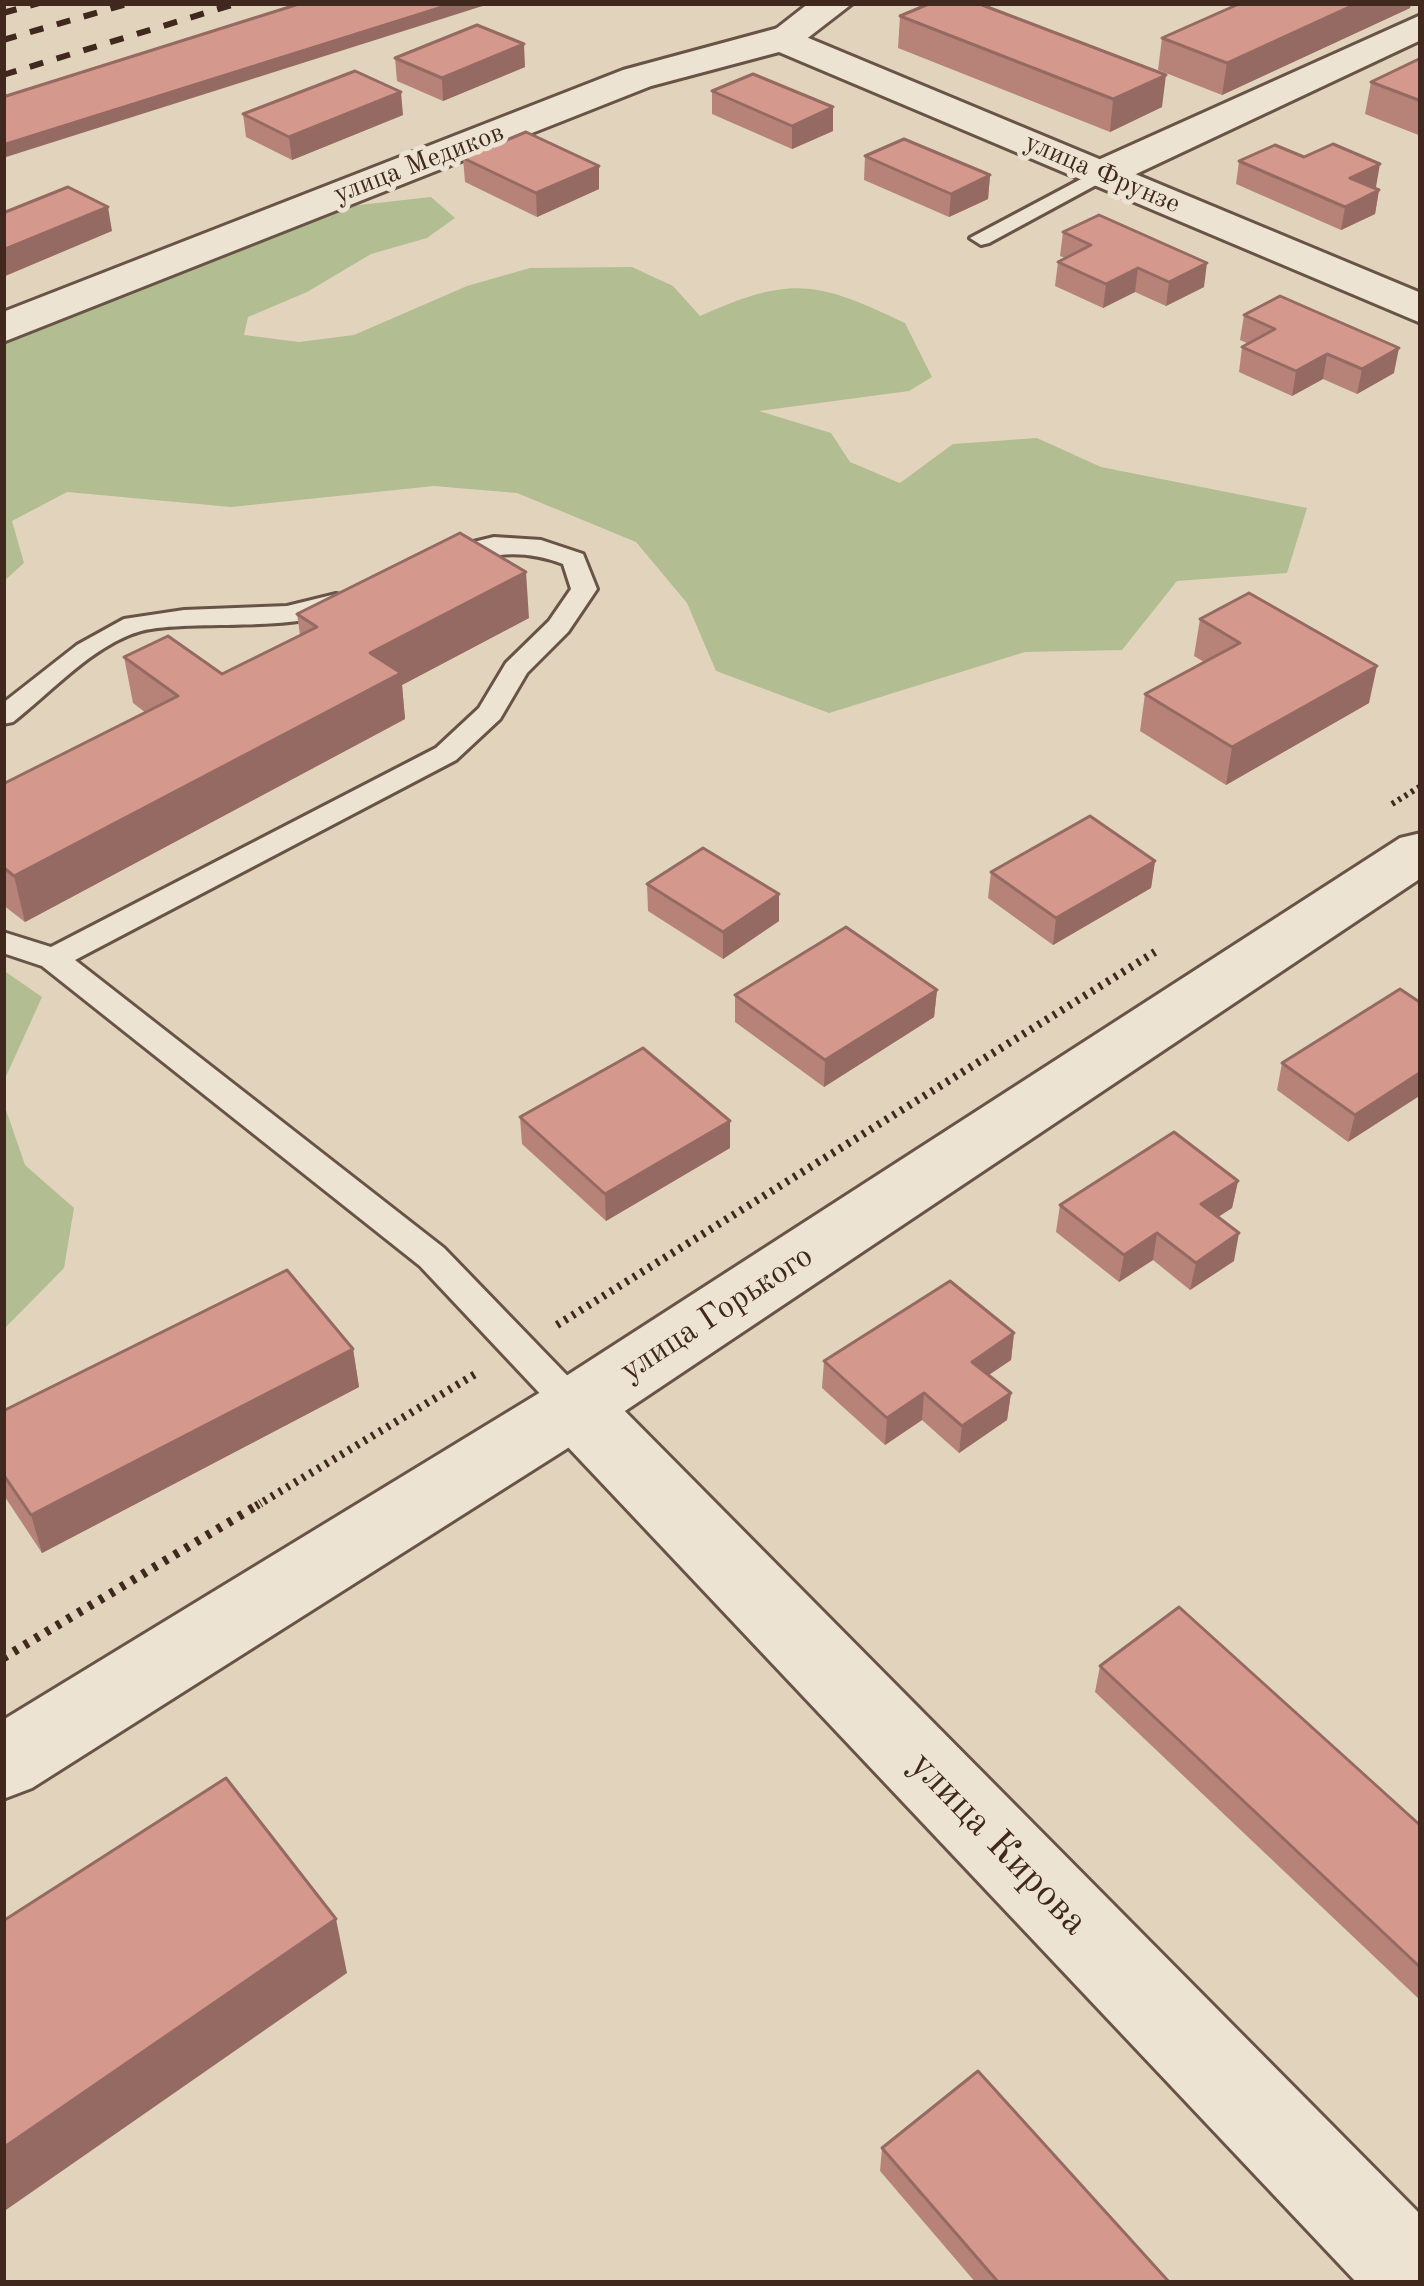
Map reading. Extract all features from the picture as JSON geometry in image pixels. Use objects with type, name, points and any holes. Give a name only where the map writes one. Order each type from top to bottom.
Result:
[{"type":"street","name":"улица Медиков","points":[[3,328],[637,78],[782,39],[834,3]]},
{"type":"street","points":[[1102,174],[1421,26]]},
{"type":"street","name":"улица Фрунзе","points":[[782,39],[1421,310]]},
{"type":"street","name":"улица Горького","points":[[3,1762],[575,1407],[1402,830]]},
{"type":"street","name":"улица Кирова","points":[[575,1407],[1421,2282]]},
{"type":"lane","points":[[981,238],[1102,174]]},
{"type":"lane","points":[[53,959],[446,754],[490,713],[516,669],[559,626],[584,589],[574,559],[533,542],[468,548],[410,574]]},
{"type":"lane","points":[[3,716],[127,626],[204,614],[302,615],[367,590]]},
{"type":"lane","points":[[3,942],[53,959],[431,1257],[575,1407]]},
{"type":"path","points":[[1402,830],[1421,786]]},
{"type":"path","points":[[3,1658],[518,1348],[1162,947]]},
{"type":"green space","points":[[431,197],[455,218],[427,238],[371,254],[307,292],[248,317],[244,335],[299,342],[354,335],[467,286],[530,268],[632,267],[673,286],[700,316],[782,289],[825,292],[905,323],[932,377],[909,391],[759,411],[831,433],[850,462],[900,483],[953,444],[1037,438],[1101,467],[1307,508],[1287,573],[1177,581],[1122,650],[1025,652],[829,713],[716,671],[687,603],[636,542],[517,493],[434,486],[231,507],[67,492],[12,521],[24,563],[3,582],[3,342],[341,207]]},
{"type":"green space","points":[[3,970],[42,997],[3,1083]]},
{"type":"green space","points":[[3,1101],[25,1165],[74,1208],[64,1268],[3,1330]]},
{"type":"building","points":[[302,3],[455,3],[3,145],[3,97]]},
{"type":"building","points":[[931,3],[977,3],[1166,75],[1113,99],[900,16]]},
{"type":"building","points":[[1241,3],[1358,3],[1227,63],[1162,38]]},
{"type":"building","points":[[477,25],[524,44],[442,78],[395,58]]},
{"type":"building","points":[[1421,58],[1421,101],[1371,82]]},
{"type":"building","points":[[355,71],[401,92],[289,137],[243,114]]},
{"type":"building","points":[[753,74],[833,107],[792,126],[712,91]]},
{"type":"building","points":[[526,132],[599,166],[536,193],[463,158]]},
{"type":"building","points":[[904,139],[990,175],[951,194],[865,156]]},
{"type":"building","points":[[1333,144],[1380,164],[1350,178],[1379,190],[1345,207],[1239,161],[1275,145],[1304,157]]},
{"type":"building","points":[[68,187],[108,207],[3,250],[3,213]]},
{"type":"building","points":[[1099,215],[1207,263],[1169,282],[1138,268],[1106,284],[1058,262],[1091,245],[1063,232]]},
{"type":"building","points":[[1280,296],[1399,348],[1362,369],[1327,354],[1296,371],[1242,347],[1275,329],[1244,315]]},
{"type":"building","points":[[460,533],[526,572],[370,653],[401,673],[14,876],[3,867],[3,784],[178,696],[124,657],[168,636],[222,674],[317,627],[297,614]]},
{"type":"building","points":[[1249,593],[1377,666],[1232,747],[1145,694],[1240,643],[1200,619]]},
{"type":"building","points":[[1090,816],[1155,861],[1056,918],[991,872]]},
{"type":"building","points":[[703,848],[779,894],[723,932],[647,884]]},
{"type":"building","points":[[846,927],[937,990],[825,1060],[735,995]]},
{"type":"building","points":[[1400,989],[1421,1003],[1421,1072],[1355,1115],[1282,1063]]},
{"type":"building","points":[[643,1048],[730,1121],[605,1194],[520,1117]]},
{"type":"building","points":[[1174,1132],[1238,1181],[1201,1204],[1239,1233],[1196,1263],[1157,1233],[1124,1255],[1060,1205]]},
{"type":"building","points":[[287,1270],[353,1349],[31,1515],[3,1474],[3,1411]]},
{"type":"building","points":[[950,1281],[1014,1333],[972,1362],[1011,1393],[962,1426],[924,1393],[887,1418],[824,1361]]},
{"type":"building","points":[[1179,1607],[1421,1826],[1421,1968],[1100,1666]]},
{"type":"building","points":[[226,1778],[336,1919],[3,2148],[3,1921]]},
{"type":"building","points":[[978,2071],[1170,2283],[999,2283],[882,2148]]},
{"type":"railway","points":[[3,13],[39,3]]},
{"type":"railway","points":[[3,40],[130,3]]},
{"type":"railway","points":[[3,75],[238,3]]}]
